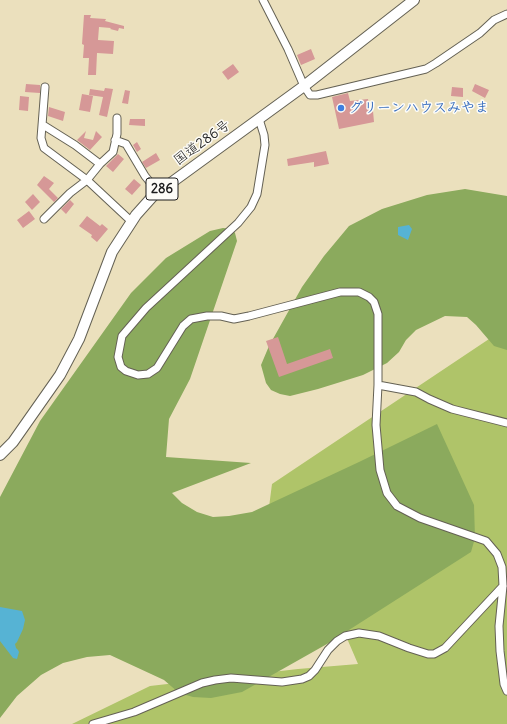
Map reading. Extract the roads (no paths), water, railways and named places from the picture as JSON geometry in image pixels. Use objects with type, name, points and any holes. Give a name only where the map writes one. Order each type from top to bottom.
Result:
[{"type":"highway","name":"国道286号","points":[[0,455],[13,442],[60,375],[79,339],[112,252],[132,222],[153,196],[304,86],[414,0]]},
{"type":"street","points":[[263,0],[288,49],[304,86],[310,95],[317,95],[426,68],[436,63],[480,33],[494,20],[507,14]]},
{"type":"street","points":[[45,87],[41,138],[44,148],[87,180],[132,222]]},
{"type":"street","points":[[44,219],[70,193],[87,180],[100,164],[113,152],[117,134],[117,118]]},
{"type":"street","points":[[259,119],[264,135],[265,145],[257,194],[251,208],[232,228],[146,308],[122,336],[118,356],[121,367],[126,371],[138,375],[148,374],[153,371],[164,358],[183,326],[191,319],[207,316],[234,318],[249,316],[348,291],[359,292],[374,302],[378,314],[378,385],[376,425],[380,470],[387,494],[397,506],[420,518],[486,541],[498,554],[502,567],[503,586],[499,626],[500,651],[504,684],[507,691]]},
{"type":"street","points":[[43,125],[75,145],[100,164]]},
{"type":"street","points":[[116,140],[126,144],[145,176],[158,192]]},
{"type":"street","points":[[378,385],[416,392],[452,409],[507,423]]},
{"type":"street","points":[[93,724],[134,712],[202,683],[215,680],[231,678],[282,682],[302,679],[309,676],[315,670],[328,650],[337,641],[345,636],[359,633],[379,636],[428,654],[434,654],[445,648],[503,586]]},
{"type":"water","points":[[409,225],[412,229],[408,240],[398,235],[398,227]]},
{"type":"water","points":[[0,607],[22,611],[25,620],[23,629],[15,644],[19,652],[17,659],[13,658],[0,641]]},
{"type":"place","name":"グリーンハウスみやま","points":[[341,108]]}]
